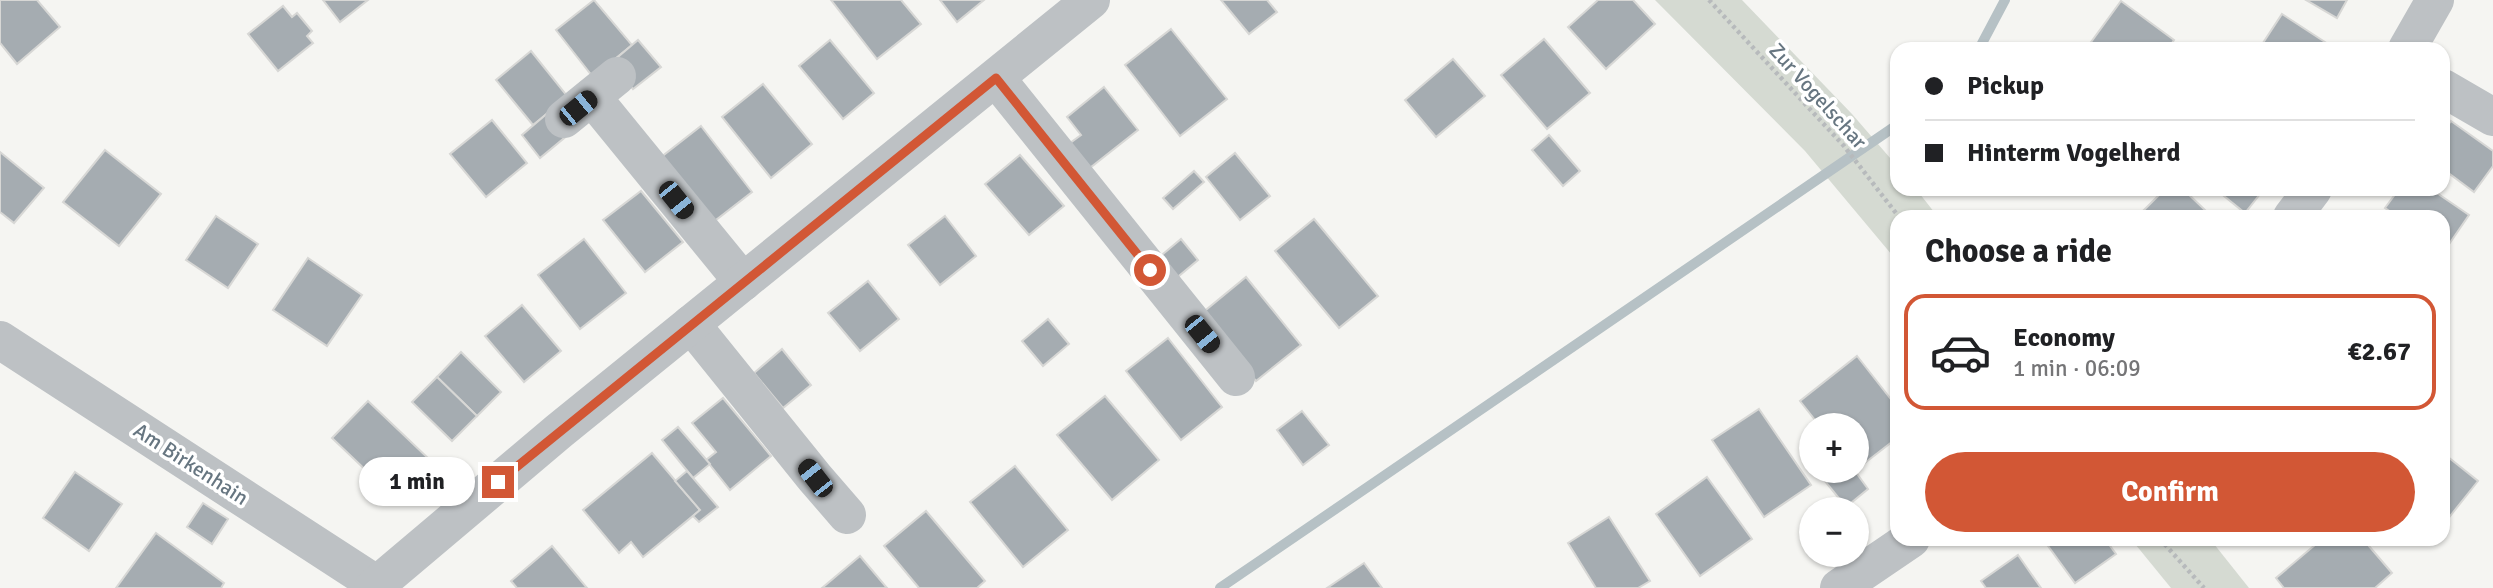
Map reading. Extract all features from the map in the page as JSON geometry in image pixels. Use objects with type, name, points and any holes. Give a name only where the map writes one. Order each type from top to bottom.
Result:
[{"type":"street","points":[[377,587],[691,324],[1091,0]]},
{"type":"street","points":[[2411,42],[2435,0]]},
{"type":"street","points":[[996,78],[1236,377]]},
{"type":"street","points":[[2450,92],[2493,117]]},
{"type":"street","points":[[591,98],[743,282]]},
{"type":"street","points":[[691,324],[847,515]]},
{"type":"street","name":"Am Birkenhain","points":[[0,340],[377,587]]},
{"type":"street","points":[[1839,588],[1901,546]]},
{"type":"path","name":"Zur Vogelschar","points":[[1709,0],[1844,146],[1893,210]]},
{"type":"path","points":[[2166,546],[2204,588]]},
{"type":"shaded area","points":[[1655,0],[1742,0],[1852,114],[1890,158],[1890,196],[1922,196],[1932,210],[1890,210],[1890,253],[1805,151]]},
{"type":"shaded area","points":[[2137,546],[2216,546],[2249,588],[2171,588]]},
{"type":"building","points":[[0,0],[37,0],[60,27],[17,64],[0,43]]},
{"type":"building","points":[[323,0],[368,0],[340,22]]},
{"type":"building","points":[[594,0],[632,45],[593,77],[556,30]]},
{"type":"building","points":[[831,0],[901,0],[921,24],[877,59]]},
{"type":"building","points":[[940,0],[984,0],[957,22]]},
{"type":"building","points":[[1221,0],[1267,0],[1277,12],[1249,34]]},
{"type":"building","points":[[1598,0],[1633,0],[1655,24],[1606,69],[1568,27]]},
{"type":"building","points":[[2306,0],[2347,0],[2337,18]]},
{"type":"building","points":[[2121,1],[2174,40],[2173,42],[2091,42]]},
{"type":"building","points":[[283,6],[292,17],[297,13],[312,31],[307,36],[313,43],[278,71],[248,34]]},
{"type":"building","points":[[2282,14],[2325,42],[2264,42]]},
{"type":"building","points":[[1171,29],[1227,99],[1180,136],[1125,65]]},
{"type":"building","points":[[1544,39],[1590,93],[1547,129],[1501,75]]},
{"type":"building","points":[[638,40],[661,67],[633,89],[612,62]]},
{"type":"building","points":[[830,40],[874,93],[843,119],[799,66]]},
{"type":"building","points":[[531,51],[568,97],[533,125],[496,80]]},
{"type":"building","points":[[1453,59],[1485,96],[1436,137],[1405,100]]},
{"type":"building","points":[[763,84],[812,144],[771,178],[722,117]]},
{"type":"building","points":[[1104,87],[1138,130],[1086,171],[1066,146],[1081,135],[1067,117]]},
{"type":"building","points":[[550,111],[569,134],[540,158],[522,135]]},
{"type":"building","points":[[492,120],[527,163],[486,197],[450,154]]},
{"type":"building","points":[[2450,122],[2493,151],[2493,166],[2474,192],[2450,174]]},
{"type":"building","points":[[701,126],[752,192],[712,223],[660,158]]},
{"type":"building","points":[[1549,135],[1580,171],[1563,186],[1532,150]]},
{"type":"building","points":[[105,150],[161,194],[119,246],[63,202]]},
{"type":"building","points":[[0,152],[44,188],[14,223],[0,212]]},
{"type":"building","points":[[1235,153],[1270,196],[1240,220],[1206,177]]},
{"type":"building","points":[[1020,155],[1064,206],[1029,235],[985,184]]},
{"type":"building","points":[[1194,171],[1204,182],[1173,209],[1163,198]]},
{"type":"building","points":[[641,191],[683,242],[645,272],[603,220]]},
{"type":"building","points":[[2158,196],[2190,196],[2205,210],[2144,210]]},
{"type":"building","points":[[2224,196],[2258,196],[2247,210],[2241,210]]},
{"type":"building","points":[[2394,196],[2441,196],[2469,215],[2450,243],[2450,210],[2385,208]]},
{"type":"building","points":[[216,216],[258,244],[228,288],[186,260]]},
{"type":"building","points":[[945,216],[976,256],[940,285],[908,245]]},
{"type":"building","points":[[1314,219],[1378,296],[1339,328],[1275,251]]},
{"type":"building","points":[[584,239],[626,293],[580,329],[538,275]]},
{"type":"building","points":[[1181,239],[1198,260],[1174,280],[1157,259]]},
{"type":"building","points":[[308,258],[362,295],[327,346],[273,310]]},
{"type":"building","points":[[1246,277],[1301,345],[1256,381],[1201,314]]},
{"type":"building","points":[[868,281],[899,319],[860,351],[828,313]]},
{"type":"building","points":[[522,305],[561,351],[524,382],[485,336]]},
{"type":"building","points":[[1048,319],[1069,344],[1043,366],[1022,341]]},
{"type":"building","points":[[1168,338],[1222,407],[1181,440],[1126,371]]},
{"type":"building","points":[[782,349],[811,385],[783,408],[754,373]]},
{"type":"building","points":[[461,352],[501,392],[477,416],[437,377]]},
{"type":"building","points":[[1857,356],[1890,398],[1890,443],[1869,460],[1869,413],[1810,413],[1800,401]]},
{"type":"building","points":[[437,377],[477,416],[452,441],[412,402]]},
{"type":"building","points":[[1105,396],[1159,460],[1112,500],[1057,435]]},
{"type":"building","points":[[723,398],[771,456],[730,490],[706,460],[716,452],[692,423]]},
{"type":"building","points":[[368,401],[430,460],[394,497],[332,438]]},
{"type":"building","points":[[1759,409],[1799,467],[1799,483],[1811,485],[1764,517],[1712,440]]},
{"type":"building","points":[[1302,411],[1329,445],[1303,465],[1277,430]]},
{"type":"building","points":[[678,427],[710,464],[693,478],[662,440]]},
{"type":"building","points":[[652,453],[700,510],[643,557],[631,542],[619,553],[583,510]]},
{"type":"building","points":[[2450,459],[2478,481],[2450,516]]},
{"type":"building","points":[[1015,466],[1068,530],[1023,567],[970,502]]},
{"type":"building","points":[[687,471],[718,507],[699,522],[693,516],[700,510],[675,481]]},
{"type":"building","points":[[75,472],[122,504],[89,551],[43,518]]},
{"type":"building","points":[[1707,477],[1752,539],[1700,576],[1656,514]]},
{"type":"building","points":[[1826,483],[1864,483],[1868,489],[1858,497],[1838,497]]},
{"type":"building","points":[[203,503],[228,519],[212,544],[187,527]]},
{"type":"building","points":[[926,511],[985,581],[977,588],[919,588],[884,546]]},
{"type":"building","points":[[1609,517],[1650,581],[1638,588],[1596,588],[1568,543]]},
{"type":"building","points":[[156,533],[224,583],[221,588],[116,588]]},
{"type":"building","points":[[552,546],[587,588],[517,588],[511,581]]},
{"type":"building","points":[[2048,546],[2110,546],[2116,554],[2075,583]]},
{"type":"building","points":[[2314,546],[2369,546],[2392,573],[2375,588],[2284,588],[2276,578]]},
{"type":"building","points":[[2018,555],[2041,588],[1986,588],[1981,581]]},
{"type":"building","points":[[860,556],[887,588],[822,588]]},
{"type":"building","points":[[1364,563],[1382,588],[1327,588]]},
{"type":"waterway","points":[[1983,42],[2005,0]]},
{"type":"waterway","points":[[1220,588],[1890,130]]},
{"type":"route","points":[[498,482],[996,78],[1150,270]]}]
